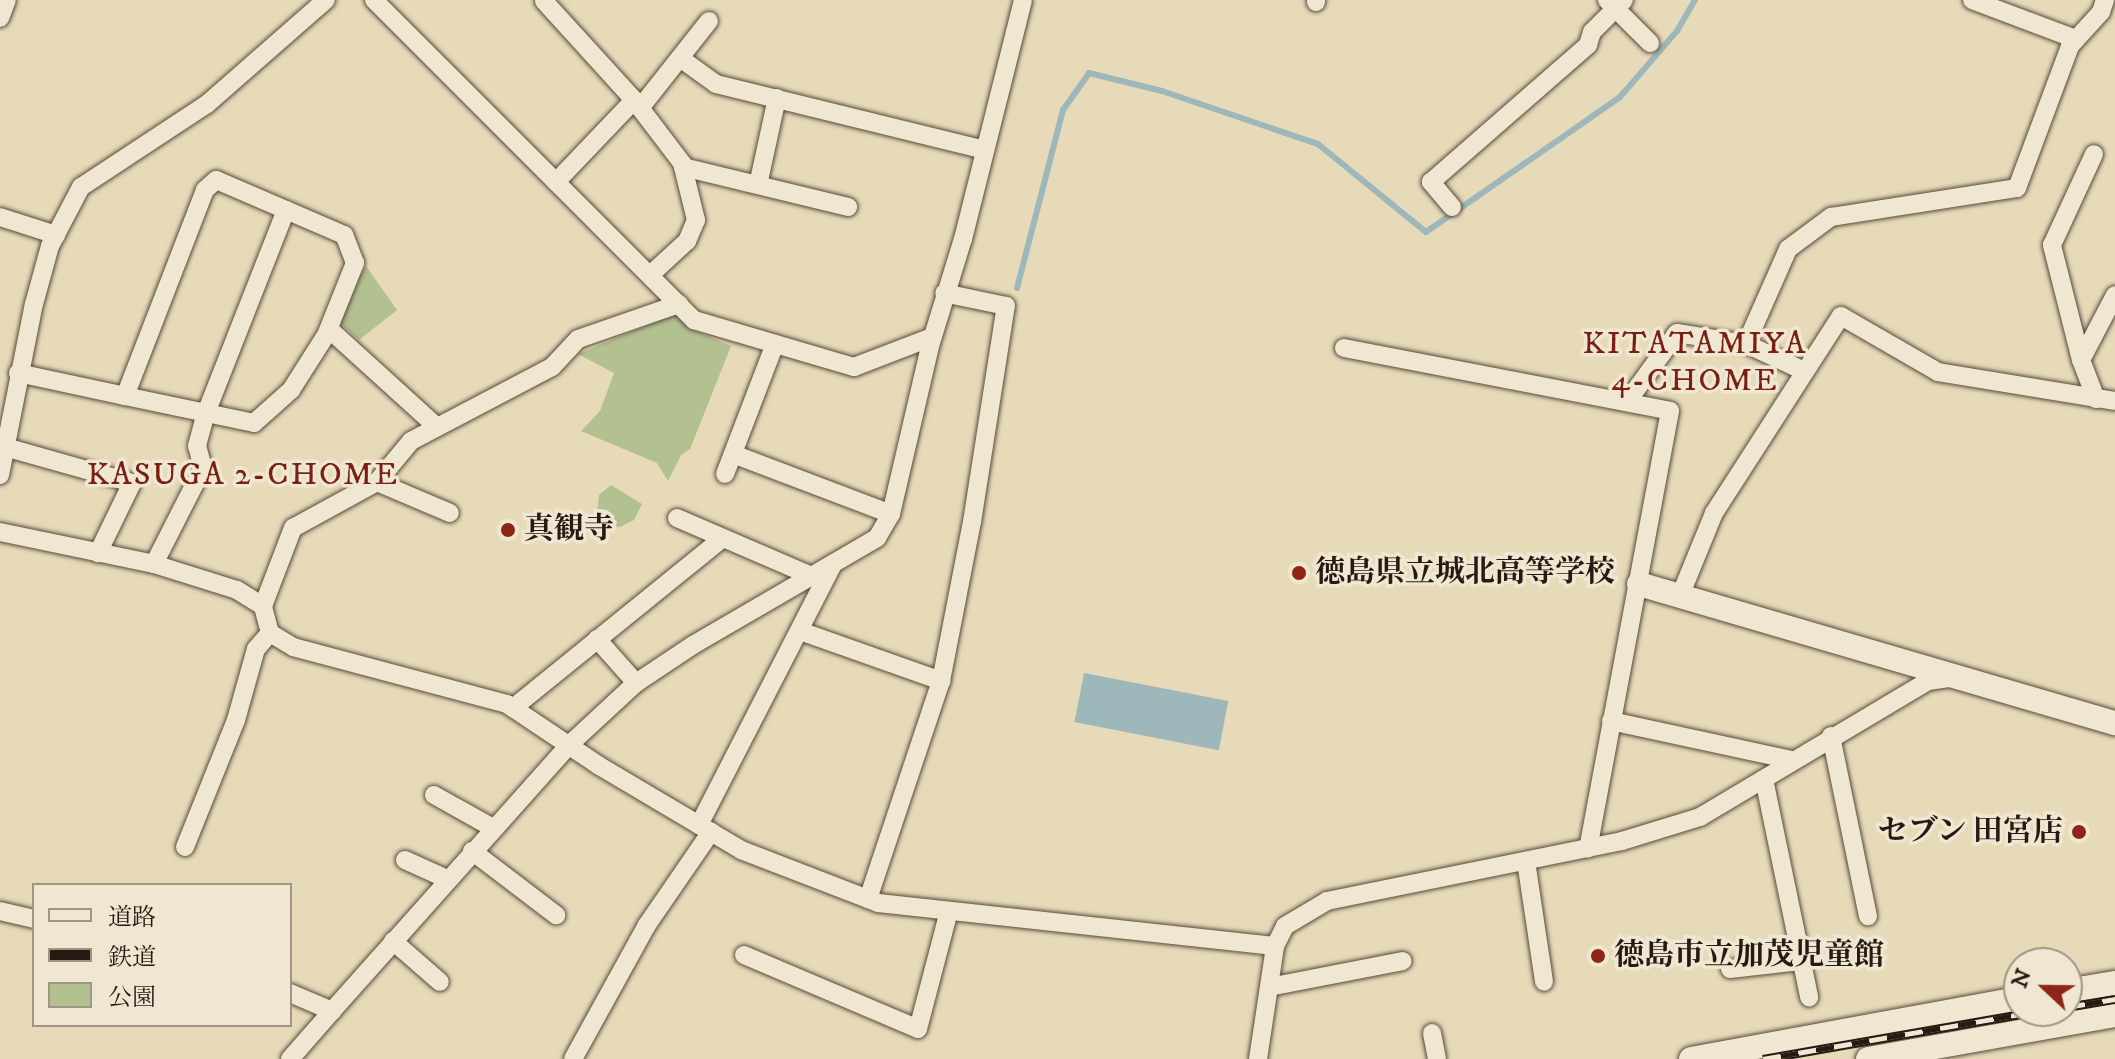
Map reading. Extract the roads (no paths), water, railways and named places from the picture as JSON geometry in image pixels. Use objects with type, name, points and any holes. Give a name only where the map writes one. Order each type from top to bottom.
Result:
[{"type":"street","points":[[0,18],[7,0]]},
{"type":"street","points":[[0,475],[18,373],[56,235],[81,187],[207,104],[326,0]]},
{"type":"street","points":[[374,0],[694,320],[854,367],[932,337]]},
{"type":"street","points":[[290,1059],[569,745],[636,683],[693,645],[877,538],[891,514],[932,337],[985,150],[1023,0]]},
{"type":"street","points":[[1972,0],[2076,39]]},
{"type":"street","points":[[544,1],[637,104],[683,167],[696,220],[687,241],[650,275]]},
{"type":"street","points":[[1452,207],[1431,182],[1588,45],[1592,32],[1616,3],[1650,43]]},
{"type":"street","points":[[1746,344],[1788,249],[1831,217],[2017,188],[2070,46],[2107,10]]},
{"type":"street","points":[[556,182],[637,104],[709,21]]},
{"type":"street","points":[[680,58],[716,84],[985,150]]},
{"type":"street","points":[[758,185],[777,98]]},
{"type":"street","points":[[2094,154],[2052,245],[2081,360],[2106,400]]},
{"type":"street","points":[[683,167],[848,207]]},
{"type":"street","points":[[18,373],[125,396],[254,423],[291,390],[329,329],[355,263],[344,235],[216,180],[205,190],[125,396]]},
{"type":"street","points":[[154,564],[203,468],[197,446],[206,413],[286,210]]},
{"type":"street","points":[[0,217],[56,235]]},
{"type":"street","points":[[868,899],[941,681],[972,522],[1006,306],[944,293]]},
{"type":"street","points":[[2081,360],[2115,295]]},
{"type":"street","points":[[679,304],[578,339],[552,367],[411,441],[377,482],[293,528],[263,606],[270,633],[293,647],[513,708],[741,850],[868,899],[949,911],[1275,946]]},
{"type":"street","points":[[1680,596],[1714,513],[1841,316],[1938,372],[2106,400]]},
{"type":"street","points":[[329,329],[437,427]]},
{"type":"street","points":[[1627,402],[1677,333],[1746,344],[1804,371]]},
{"type":"street","points":[[725,474],[775,344]]},
{"type":"street","points":[[1344,348],[1670,411],[1588,848]]},
{"type":"street","points":[[5,447],[132,483],[98,553]]},
{"type":"street","points":[[733,454],[891,514]]},
{"type":"street","points":[[377,482],[450,513]]},
{"type":"street","points":[[677,518],[814,577]]},
{"type":"street","points":[[0,532],[154,564],[237,590],[263,606]]},
{"type":"street","points":[[513,708],[723,538]]},
{"type":"street","points":[[573,1059],[647,925],[705,829],[832,566]]},
{"type":"street","points":[[1639,584],[2115,723]]},
{"type":"street","points":[[800,631],[941,681]]},
{"type":"street","points":[[185,847],[236,720],[256,649],[270,633]]},
{"type":"street","points":[[597,639],[636,683]]},
{"type":"street","points":[[1258,1059],[1275,946],[1285,926],[1327,901],[1588,848],[1700,817],[1831,736],[1928,681],[1956,677]]},
{"type":"street","points":[[1611,721],[1791,760]]},
{"type":"street","points":[[1831,736],[1868,916]]},
{"type":"street","points":[[1764,779],[1809,997]]},
{"type":"street","points":[[434,795],[493,828]]},
{"type":"street","points":[[472,851],[556,915]]},
{"type":"street","points":[[405,860],[447,879]]},
{"type":"street","points":[[1526,861],[1544,982]]},
{"type":"street","points":[[0,911],[32,919]]},
{"type":"street","points":[[744,955],[918,1029],[949,911]]},
{"type":"street","points":[[393,941],[440,982]]},
{"type":"street","points":[[1269,987],[1403,961]]},
{"type":"street","points":[[1730,969],[1801,961]]},
{"type":"street","points":[[2083,988],[2115,983]]},
{"type":"street","points":[[292,994],[332,1011]]},
{"type":"street","points":[[1691,1059],[2003,1002]]},
{"type":"street","points":[[1868,1059],[2114,1019]]},
{"type":"street","points":[[1432,1033],[1437,1059]]},
{"type":"water","points":[[1084,673],[1228,701],[1219,750],[1074,722]]},
{"type":"waterway","points":[[1017,288],[1063,110],[1089,73],[1162,91],[1318,144],[1426,232],[1620,97],[1677,31],[1695,0]]},
{"type":"railway","points":[[2083,1004],[2115,999]]},
{"type":"railway","points":[[1763,1059],[2003,1017]]},
{"type":"place","name":"真観寺","points":[[508,530]]},
{"type":"place","name":"徳島県立城北高等学校","points":[[1299,573]]},
{"type":"place","name":"セブン 田宮店","points":[[2079,832]]},
{"type":"place","name":"徳島市立加茂児童館","points":[[1598,956]]},
{"type":"district","name":"KITATAMIYA 4-CHOME","points":[[1695,364]]},
{"type":"district","name":"KASUGA 2-CHOME","points":[[243,475]]}]
